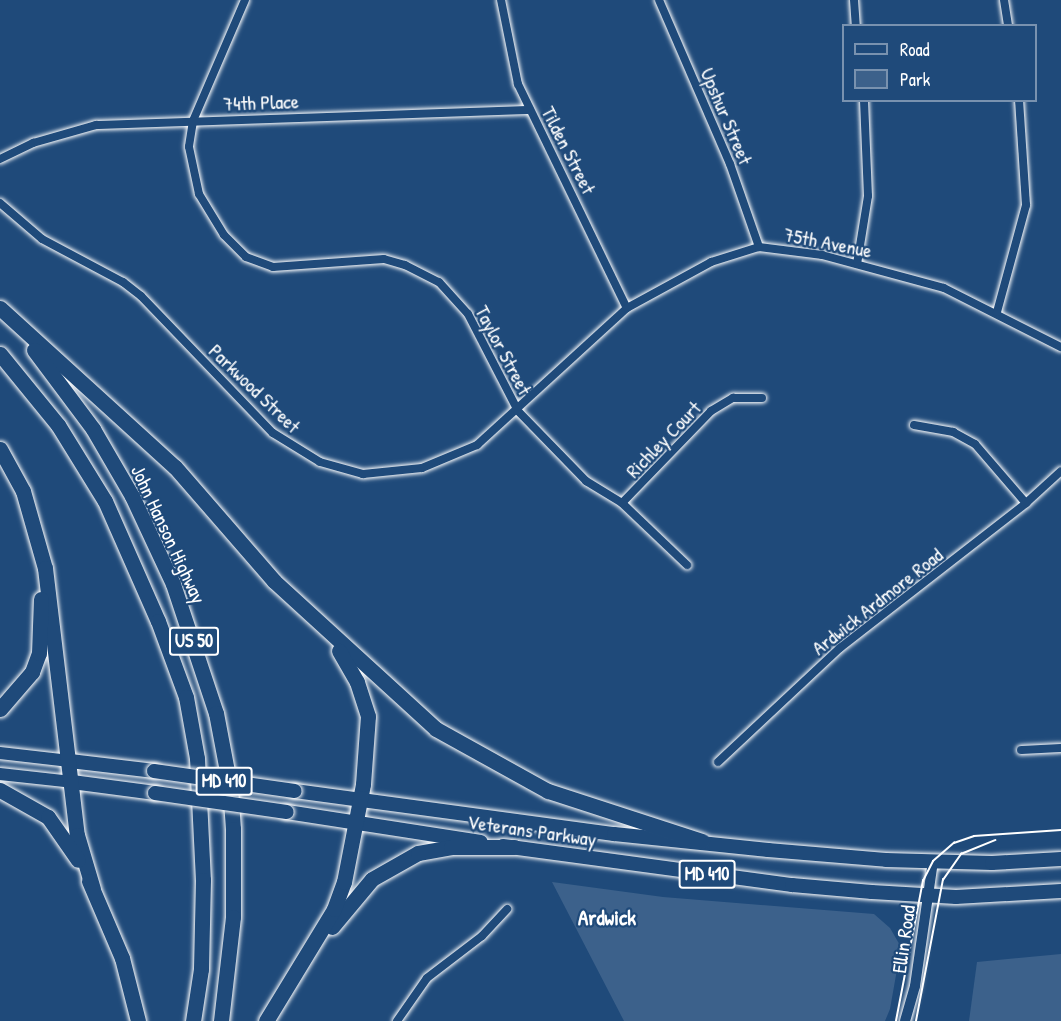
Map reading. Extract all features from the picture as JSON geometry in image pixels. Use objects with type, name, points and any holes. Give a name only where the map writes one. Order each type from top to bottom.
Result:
[{"type":"highway","points":[[0,308],[175,466],[274,581],[325,631],[436,729],[491,762],[585,806],[702,841]]},
{"type":"highway","name":"John Hanson Highway","points":[[0,312],[63,386],[132,496],[172,584],[206,678],[225,751],[233,829],[233,917],[221,1021]]},
{"type":"highway","name":"US 50","points":[[0,354],[58,425],[105,501],[158,621],[186,697],[197,758],[203,880],[201,969],[193,1021]]},
{"type":"highway","points":[[0,709],[32,672],[39,653],[42,622],[40,576],[29,528],[1,450]]},
{"type":"highway","points":[[1,450],[23,491],[45,568],[70,761],[77,835],[93,889]]},
{"type":"highway","points":[[266,1021],[334,909],[355,822],[368,751],[369,717],[357,682],[325,631]]},
{"type":"highway","points":[[0,790],[48,816],[68,843],[93,889],[122,958],[138,1021]]},
{"type":"highway","points":[[283,991],[354,898],[372,879],[396,864],[418,853],[451,847],[514,848]]},
{"type":"main road","name":"Veterans Parkway","points":[[0,753],[360,798],[540,825],[886,860],[1061,859]]},
{"type":"main road","name":"Veterans Parkway","points":[[0,774],[155,793],[514,848],[792,885],[927,896],[1061,891]]},
{"type":"street","name":"Taylor Street","points":[[245,0],[193,121],[190,158],[200,194],[235,248],[273,267],[368,258],[421,271],[456,297],[468,314],[518,411],[586,481],[622,503],[687,565]]},
{"type":"street","name":"Tilden Street","points":[[501,0],[511,64],[530,110],[627,308]]},
{"type":"street","name":"Upshur Street","points":[[659,0],[730,164],[759,247]]},
{"type":"street","points":[[854,0],[856,24]]},
{"type":"street","points":[[1004,0],[1008,24]]},
{"type":"street","points":[[857,264],[868,196],[864,102]]},
{"type":"street","points":[[997,312],[1026,205],[1019,102]]},
{"type":"street","name":"74th Place","points":[[0,159],[33,143],[96,125],[530,110]]},
{"type":"street","name":"Parkwood Street","points":[[0,203],[42,239],[123,282],[141,296],[273,433],[320,462],[363,474],[422,468],[477,445],[518,411]]},
{"type":"street","name":"75th Avenue","points":[[518,411],[627,308],[711,262],[759,247],[783,248],[857,264],[944,288],[997,312],[1061,346]]},
{"type":"street","name":"Richley Court","points":[[622,503],[711,411],[733,398],[762,398]]},
{"type":"street","points":[[914,425],[953,432],[975,444],[1026,503]]},
{"type":"street","name":"Ardwick Ardmore Road","points":[[718,762],[840,648],[1026,503],[1061,471]]},
{"type":"street","points":[[1021,750],[1061,748]]},
{"type":"street","name":"Ellin Road","points":[[905,1021],[915,986],[933,861]]},
{"type":"street","points":[[397,1021],[427,978],[482,936],[507,909]]},
{"type":"green space","points":[[552,882],[663,897],[874,914],[890,928],[901,947],[890,1009],[885,1021],[624,1021]]},
{"type":"green space","points":[[1061,954],[1061,1021],[969,1021],[977,962]]},
{"type":"tram line","points":[[896,1021],[923,881],[933,861],[954,843],[974,836],[1061,830]]},
{"type":"tram line","points":[[916,1021],[943,880],[961,854],[995,840]]},
{"type":"district","name":"Ardwick","points":[[607,918]]}]
